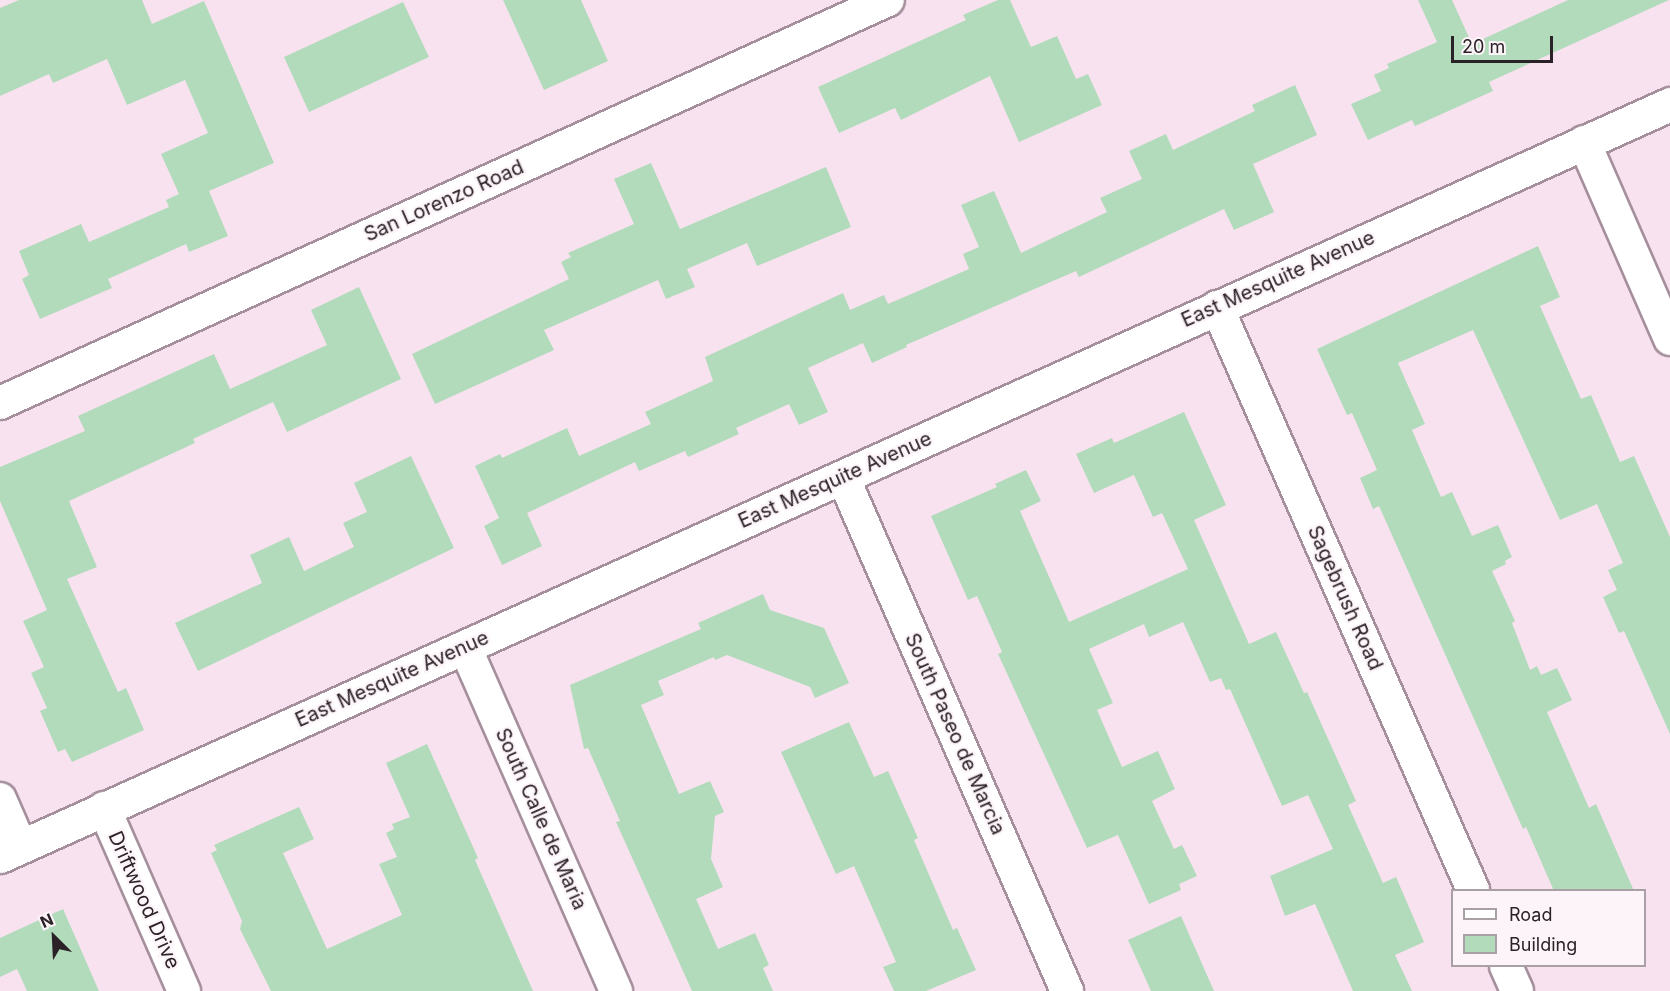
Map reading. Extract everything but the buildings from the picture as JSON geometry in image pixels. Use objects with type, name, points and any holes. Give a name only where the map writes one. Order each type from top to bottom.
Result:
[{"type":"street","name":"San Lorenzo Road","points":[[0,403],[888,0]]},
{"type":"street","name":"East Mesquite Avenue","points":[[10,851],[1670,104]]},
{"type":"street","points":[[1584,142],[1670,339]]},
{"type":"street","name":"Sagebrush Road","points":[[1217,306],[1472,889]]},
{"type":"street","name":"South Paseo de Marcia","points":[[843,477],[1067,991]]},
{"type":"street","name":"South Calle de Maria","points":[[465,647],[616,991]]},
{"type":"street","points":[[0,799],[10,851]]},
{"type":"street","name":"Driftwood Drive","points":[[104,808],[184,991]]},
{"type":"street","points":[[1506,967],[1517,991]]}]
